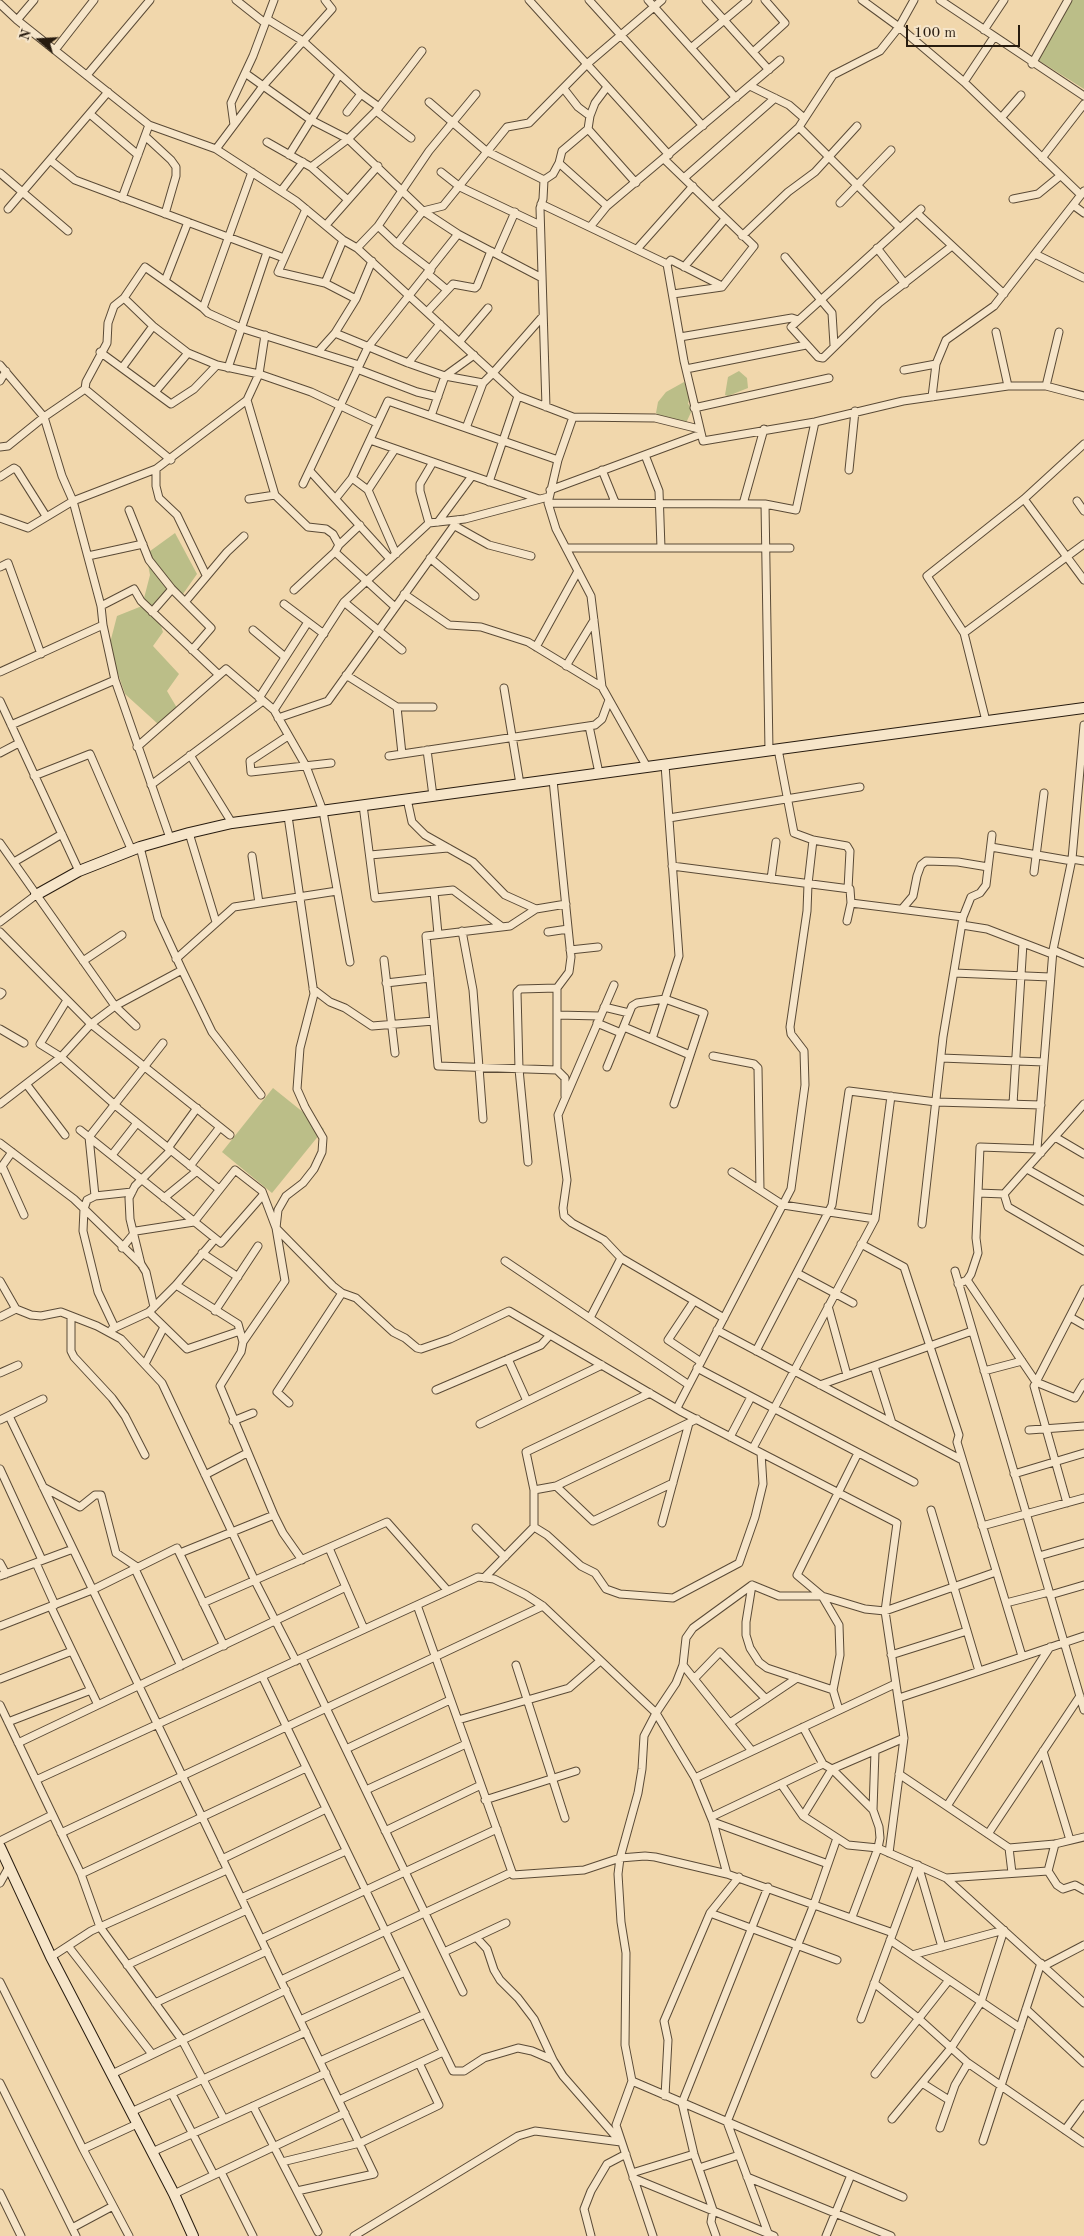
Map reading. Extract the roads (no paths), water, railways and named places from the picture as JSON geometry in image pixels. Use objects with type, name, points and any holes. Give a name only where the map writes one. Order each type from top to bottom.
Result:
[{"type":"street","points":[[17,20],[34,0]]},
{"type":"street","points":[[55,50],[94,0]]},
{"type":"street","points":[[87,76],[150,0]]},
{"type":"street","points":[[236,0],[266,21],[303,41],[411,138]]},
{"type":"street","points":[[234,125],[231,103],[274,0]]},
{"type":"street","points":[[216,149],[263,86],[332,9],[325,0]]},
{"type":"street","points":[[530,0],[607,86],[684,178],[754,246],[722,286],[673,294]]},
{"type":"street","points":[[589,0],[703,126]]},
{"type":"street","points":[[648,0],[736,98]]},
{"type":"street","points":[[397,244],[423,211],[443,206],[507,127],[529,123],[587,64],[662,0]]},
{"type":"street","points":[[706,0],[769,70]]},
{"type":"street","points":[[691,48],[748,0]]},
{"type":"street","points":[[754,52],[785,23],[765,0]]},
{"type":"street","points":[[862,0],[899,27],[964,82],[1060,176],[1083,194],[994,306],[946,340],[936,364],[932,397]]},
{"type":"street","points":[[713,206],[799,126],[833,75],[880,51],[899,27],[914,0]]},
{"type":"street","points":[[940,0],[1032,64],[1084,96]]},
{"type":"street","points":[[984,30],[1004,0]]},
{"type":"street","points":[[1032,64],[1068,0]]},
{"type":"street","points":[[0,4],[17,20],[150,125],[216,149],[306,209],[372,261],[518,396],[573,417],[655,418],[700,432]]},
{"type":"street","points":[[964,82],[994,37]]},
{"type":"street","points":[[311,167],[348,139],[378,109],[422,51]]},
{"type":"street","points":[[590,227],[606,206],[667,157],[780,60]]},
{"type":"street","points":[[245,73],[311,120],[348,139],[423,211],[458,234],[542,278]]},
{"type":"street","points":[[289,155],[340,75]]},
{"type":"street","points":[[546,407],[540,225],[544,180],[553,174],[559,163],[562,151],[588,128],[595,103],[607,86]]},
{"type":"street","points":[[750,86],[789,104],[804,118]]},
{"type":"street","points":[[564,89],[578,106],[590,116]]},
{"type":"street","points":[[8,209],[108,92]]},
{"type":"street","points":[[347,112],[361,94]]},
{"type":"street","points":[[357,248],[378,226],[429,151],[476,94]]},
{"type":"street","points":[[1001,118],[1021,95]]},
{"type":"street","points":[[684,178],[775,98]]},
{"type":"street","points":[[429,102],[452,124],[486,151],[544,180]]},
{"type":"street","points":[[1042,158],[1084,104]]},
{"type":"street","points":[[90,114],[138,155]]},
{"type":"street","points":[[122,198],[150,125]]},
{"type":"street","points":[[799,126],[900,228]]},
{"type":"street","points":[[742,236],[788,192],[815,172],[857,126]]},
{"type":"street","points":[[588,128],[636,183]]},
{"type":"street","points":[[145,136],[176,167],[176,176],[165,214]]},
{"type":"street","points":[[267,142],[311,167],[348,200]]},
{"type":"street","points":[[840,203],[890,150]]},
{"type":"street","points":[[50,160],[74,180],[284,258]]},
{"type":"street","points":[[280,190],[303,162]]},
{"type":"street","points":[[559,163],[606,206]]},
{"type":"street","points":[[326,225],[378,166]]},
{"type":"street","points":[[203,308],[252,172]]},
{"type":"street","points":[[441,172],[460,187],[540,225]]},
{"type":"street","points":[[0,173],[68,232]]},
{"type":"street","points":[[1013,199],[1038,194],[1060,176]]},
{"type":"street","points":[[637,249],[693,186]]},
{"type":"street","points":[[541,204],[667,264]]},
{"type":"street","points":[[1073,206],[1084,213]]},
{"type":"street","points":[[306,209],[278,272],[325,283],[356,299]]},
{"type":"street","points":[[952,246],[879,304],[834,345],[823,358],[820,358],[791,327],[919,211],[952,246],[1004,294]]},
{"type":"street","points":[[427,312],[455,283],[472,288],[477,286],[515,212]]},
{"type":"street","points":[[684,267],[725,219]]},
{"type":"street","points":[[166,281],[188,222]]},
{"type":"street","points":[[378,226],[447,290]]},
{"type":"street","points":[[303,484],[368,347],[458,234]]},
{"type":"street","points":[[325,283],[343,240]]},
{"type":"street","points":[[877,248],[904,284]]},
{"type":"street","points":[[228,368],[267,252]]},
{"type":"street","points":[[1035,254],[1084,278]]},
{"type":"street","points":[[785,257],[833,316],[834,345]]},
{"type":"street","points":[[667,264],[671,260],[722,286]]},
{"type":"street","points":[[318,352],[335,333],[356,299],[372,261]]},
{"type":"street","points":[[667,264],[686,369],[703,440],[815,422],[855,411],[932,397],[1008,386],[1046,386],[1084,396]]},
{"type":"street","points":[[0,448],[8,446],[44,416],[85,389],[86,382],[100,352],[107,343],[108,323],[114,306],[124,298],[145,267],[203,308],[208,314],[242,328],[318,352],[417,392],[438,397]]},
{"type":"street","points":[[124,298],[153,326],[188,353],[217,365],[259,374],[311,392],[377,424]]},
{"type":"street","points":[[460,342],[488,308]]},
{"type":"street","points":[[466,428],[483,383],[543,316]]},
{"type":"street","points":[[680,337],[792,318],[798,320]]},
{"type":"street","points":[[408,364],[440,324]]},
{"type":"street","points":[[122,368],[153,326]]},
{"type":"street","points":[[996,332],[1008,386]]},
{"type":"street","points":[[1046,386],[1059,332]]},
{"type":"street","points":[[335,333],[408,364],[445,376],[483,383]]},
{"type":"street","points":[[0,518],[28,528],[73,500],[156,469],[171,460],[248,400],[259,374],[265,335]]},
{"type":"street","points":[[686,369],[806,344]]},
{"type":"street","points":[[100,352],[171,404],[194,389],[217,365]]},
{"type":"street","points":[[155,392],[188,353]]},
{"type":"street","points":[[431,416],[445,376],[474,355]]},
{"type":"street","points":[[904,370],[936,364]]},
{"type":"street","points":[[0,365],[44,416],[62,476],[73,500],[101,606],[103,625],[115,680],[137,748],[170,838]]},
{"type":"street","points":[[0,380],[6,371]]},
{"type":"street","points":[[694,408],[828,378]]},
{"type":"street","points":[[85,389],[171,460]]},
{"type":"street","points":[[489,482],[518,396]]},
{"type":"street","points":[[248,400],[275,496],[308,527],[326,529],[333,534],[339,545]]},
{"type":"street","points":[[336,498],[352,478],[388,401],[558,460]]},
{"type":"street","points":[[849,470],[855,411]]},
{"type":"street","points":[[573,417],[558,460],[549,496],[556,529],[591,596],[602,687],[647,767]]},
{"type":"street","points":[[549,496],[615,502],[765,504],[796,510],[815,422]]},
{"type":"street","points":[[742,504],[764,429]]},
{"type":"street","points":[[274,710],[344,602],[429,522],[456,523],[549,496],[602,470],[700,432]]},
{"type":"street","points":[[370,440],[539,499]]},
{"type":"street","points":[[986,721],[964,633],[927,576],[1024,499],[1084,444]]},
{"type":"street","points":[[368,490],[395,449]]},
{"type":"street","points":[[645,454],[659,491],[661,548]]},
{"type":"street","points":[[429,522],[420,491],[420,484],[433,462]]},
{"type":"street","points":[[0,477],[14,468],[17,470],[46,516]]},
{"type":"street","points":[[156,469],[156,486],[159,498],[177,515],[206,575]]},
{"type":"street","points":[[602,470],[615,502]]},
{"type":"street","points":[[310,471],[360,526],[393,556]]},
{"type":"street","points":[[438,522],[472,476]]},
{"type":"street","points":[[352,478],[368,490],[393,556]]},
{"type":"street","points":[[249,499],[275,496]]},
{"type":"street","points":[[1024,499],[1084,580]]},
{"type":"street","points":[[1077,501],[1084,511]]},
{"type":"street","points":[[765,504],[773,750],[787,799],[794,833],[813,840],[846,846],[850,851],[848,889],[850,889],[851,902],[847,921]]},
{"type":"street","points":[[129,510],[149,560],[172,589],[211,628],[192,650]]},
{"type":"street","points":[[456,523],[489,545],[530,556]]},
{"type":"street","points":[[278,718],[328,701],[456,523]]},
{"type":"street","points":[[294,590],[360,526]]},
{"type":"street","points":[[185,602],[206,575],[244,536]]},
{"type":"street","points":[[88,556],[143,544]]},
{"type":"street","points":[[964,633],[1084,544]]},
{"type":"street","points":[[566,548],[790,548]]},
{"type":"street","points":[[335,552],[395,607]]},
{"type":"street","points":[[430,558],[475,596]]},
{"type":"street","points":[[0,566],[8,563],[41,654]]},
{"type":"street","points":[[536,647],[578,571]]},
{"type":"street","points":[[101,606],[134,589],[141,601],[220,675]]},
{"type":"street","points":[[152,612],[172,589]]},
{"type":"street","points":[[404,594],[450,625],[481,627],[528,642],[602,687]]},
{"type":"street","points":[[344,602],[402,650]]},
{"type":"street","points":[[284,604],[324,634]]},
{"type":"street","points":[[566,666],[594,620]]},
{"type":"street","points":[[151,785],[261,699],[308,622]]},
{"type":"street","points":[[0,672],[103,625]]},
{"type":"street","points":[[253,630],[285,657]]},
{"type":"street","points":[[137,748],[226,669],[274,710],[306,766],[323,811],[350,962]]},
{"type":"street","points":[[346,675],[397,707],[433,707]]},
{"type":"street","points":[[11,725],[115,680]]},
{"type":"street","points":[[504,688],[520,784]]},
{"type":"street","points":[[389,756],[595,725],[602,719],[609,700]]},
{"type":"street","points":[[0,701],[79,871]]},
{"type":"street","points":[[397,707],[402,754]]},
{"type":"street","points":[[0,922],[36,895],[79,871],[170,838],[232,823],[1084,708]]},
{"type":"street","points":[[1039,1151],[1040,1105],[1052,952],[1072,860],[1081,794],[1084,725]]},
{"type":"street","points":[[589,726],[600,773]]},
{"type":"street","points":[[288,736],[250,761],[251,772],[330,763]]},
{"type":"street","points":[[0,753],[19,743]]},
{"type":"street","points":[[427,750],[433,796]]},
{"type":"street","points":[[34,776],[90,754],[136,849],[158,918],[212,1032],[261,1095]]},
{"type":"street","points":[[190,755],[232,823]]},
{"type":"street","points":[[652,1039],[679,956],[664,765]]},
{"type":"street","points":[[552,780],[570,950],[569,972],[557,988],[557,1070]]},
{"type":"street","points":[[669,818],[860,787]]},
{"type":"street","points":[[1034,872],[1044,794]]},
{"type":"street","points":[[407,800],[412,822],[425,835],[473,862],[505,894],[536,908]]},
{"type":"street","points":[[363,805],[375,898],[453,890],[501,926]]},
{"type":"street","points":[[276,1228],[278,1210],[286,1196],[304,1183],[314,1169],[322,1152],[323,1138],[305,1107],[298,1089],[300,1048],[314,994],[288,816]]},
{"type":"street","points":[[189,833],[216,922]]},
{"type":"street","points":[[14,862],[62,834]]},
{"type":"street","points":[[922,1224],[941,1058],[963,917],[972,897],[980,893],[986,885],[992,835]]},
{"type":"street","points":[[677,1408],[791,1188],[804,1085],[804,1051],[791,1034],[790,1027],[808,911],[808,884],[813,840]]},
{"type":"street","points":[[770,879],[776,842]]},
{"type":"street","points":[[1,845],[115,1006],[136,1026]]},
{"type":"street","points":[[991,847],[1084,861]]},
{"type":"street","points":[[370,855],[448,848]]},
{"type":"street","points":[[252,856],[259,903]]},
{"type":"street","points":[[902,909],[913,896],[921,865],[926,861],[958,862],[988,867]]},
{"type":"street","points":[[672,866],[848,889]]},
{"type":"street","points":[[176,959],[234,907],[337,891]]},
{"type":"street","points":[[434,892],[438,934]]},
{"type":"street","points":[[851,902],[963,917]]},
{"type":"street","points":[[565,1099],[565,1078],[557,1070],[438,1066],[426,936],[510,926],[536,908],[566,904]]},
{"type":"street","points":[[962,925],[987,929],[1084,963]]},
{"type":"street","points":[[548,932],[568,929]]},
{"type":"street","points":[[462,931],[473,990],[483,1119]]},
{"type":"street","points":[[0,932],[91,1024],[230,1135]]},
{"type":"street","points":[[83,961],[122,935]]},
{"type":"street","points":[[1013,1104],[1023,943]]},
{"type":"street","points":[[570,950],[598,947]]},
{"type":"street","points":[[384,960],[395,1053]]},
{"type":"street","points":[[0,1104],[61,1058],[91,1024],[115,1006],[182,970]]},
{"type":"street","points":[[954,972],[1050,977]]},
{"type":"street","points":[[386,983],[430,978]]},
{"type":"street","points":[[614,985],[558,1115],[567,1180],[564,1216],[572,1223],[604,1240],[621,1258],[724,1318]]},
{"type":"street","points":[[528,1162],[519,1069],[517,992],[520,989],[557,988]]},
{"type":"street","points":[[313,989],[330,1002],[346,1008],[372,1026],[434,1020]]},
{"type":"street","points":[[607,1066],[632,1006],[636,1003],[665,999],[704,1013],[674,1104]]},
{"type":"street","points":[[67,1000],[40,1044],[61,1058],[115,1105],[219,1189]]},
{"type":"street","points":[[604,1006],[629,1013]]},
{"type":"street","points":[[556,1015],[599,1020],[690,1055]]},
{"type":"street","points":[[0,1029],[24,1042]]},
{"type":"street","points":[[95,1196],[89,1137],[163,1043]]},
{"type":"street","points":[[713,1056],[754,1064],[758,1068],[760,1190]]},
{"type":"street","points":[[941,1058],[1044,1062]]},
{"type":"street","points":[[27,1085],[65,1135]]},
{"type":"street","points":[[756,1351],[832,1206],[849,1090],[936,1102],[1040,1105]]},
{"type":"street","points":[[753,1448],[874,1219],[891,1096]]},
{"type":"street","points":[[1004,1194],[1039,1151],[1055,1137],[1084,1104]]},
{"type":"street","points":[[140,1264],[130,1219],[129,1198],[135,1186],[143,1180],[169,1149],[197,1108]]},
{"type":"street","points":[[112,1156],[137,1123]]},
{"type":"street","points":[[190,1166],[220,1127]]},
{"type":"street","points":[[80,1130],[221,1244],[263,1194]]},
{"type":"street","points":[[1055,1137],[1084,1154]]},
{"type":"street","points":[[0,1143],[84,1209],[140,1264],[146,1272],[152,1309],[164,1327],[187,1349],[240,1331]]},
{"type":"street","points":[[958,1284],[967,1280],[971,1274],[978,1253],[976,1238],[980,1147],[1039,1151]]},
{"type":"street","points":[[12,1152],[1,1167],[24,1215]]},
{"type":"street","points":[[1027,1168],[1084,1201]]},
{"type":"street","points":[[122,1248],[136,1231],[194,1222],[235,1170],[263,1194],[276,1228],[285,1281],[243,1342],[241,1352],[220,1386],[274,1515],[283,1534],[302,1560]]},
{"type":"street","points":[[164,1198],[197,1171]]},
{"type":"street","points":[[732,1172],[783,1205],[874,1219]]},
{"type":"street","points":[[116,1328],[98,1292],[83,1231],[84,1209],[87,1200],[95,1196],[132,1192]]},
{"type":"street","points":[[978,1192],[1004,1194]]},
{"type":"street","points":[[1004,1194],[1008,1207],[1084,1252]]},
{"type":"street","points":[[276,1228],[342,1293],[356,1298],[393,1332],[421,1349],[450,1339],[509,1310],[697,1419],[897,1523],[885,1611],[904,1738],[889,1853]]},
{"type":"street","points":[[107,1332],[152,1309],[176,1285],[215,1238]]},
{"type":"street","points":[[861,1244],[904,1267],[959,1435],[957,1442],[962,1460],[1022,1656]]},
{"type":"street","points":[[215,1311],[258,1246]]},
{"type":"street","points":[[202,1253],[238,1277]]},
{"type":"street","points":[[590,1318],[621,1258]]},
{"type":"street","points":[[506,1261],[689,1385]]},
{"type":"street","points":[[955,1271],[1064,1642],[1081,1692],[1084,1710]]},
{"type":"street","points":[[796,1273],[853,1303]]},
{"type":"street","points":[[967,1280],[1036,1382],[1075,1398],[1084,1383]]},
{"type":"street","points":[[0,1281],[16,1309],[32,1316],[61,1312],[121,1339],[162,1383],[255,1580],[276,1621],[326,1708],[463,1992]]},
{"type":"street","points":[[176,1285],[238,1324],[243,1342]]},
{"type":"street","points":[[289,1402],[277,1392],[342,1293]]},
{"type":"street","points":[[1067,1503],[1034,1386],[1083,1293]]},
{"type":"street","points":[[694,1300],[668,1340],[699,1365],[751,1396],[914,1482]]},
{"type":"street","points":[[828,1306],[847,1375]]},
{"type":"street","points":[[0,1317],[16,1309]]},
{"type":"street","points":[[70,1316],[71,1351],[74,1357],[112,1398],[125,1416],[145,1455]]},
{"type":"street","points":[[1070,1317],[1084,1325]]},
{"type":"street","points":[[146,1364],[164,1327]]},
{"type":"street","points":[[717,1330],[962,1460]]},
{"type":"street","points":[[820,1385],[972,1331]]},
{"type":"street","points":[[436,1390],[541,1345],[550,1335]]},
{"type":"street","points":[[508,1359],[527,1401]]},
{"type":"street","points":[[984,1371],[1022,1360]]},
{"type":"street","points":[[0,1373],[18,1365]]},
{"type":"street","points":[[480,1424],[602,1365]]},
{"type":"street","points":[[874,1366],[892,1423]]},
{"type":"street","points":[[484,1578],[534,1528],[534,1490],[526,1452],[650,1393]]},
{"type":"street","points":[[730,1437],[751,1396]]},
{"type":"street","points":[[0,1420],[43,1399]]},
{"type":"street","points":[[234,1421],[253,1413]]},
{"type":"street","points":[[9,1416],[374,2174],[297,2191]]},
{"type":"street","points":[[534,1490],[556,1486],[697,1419]]},
{"type":"street","points":[[662,1523],[689,1423]]},
{"type":"street","points":[[1029,1430],[1084,1426]]},
{"type":"street","points":[[839,1710],[833,1690],[840,1655],[841,1636],[839,1625],[822,1596],[797,1575],[858,1452]]},
{"type":"street","points":[[205,1475],[247,1453]]},
{"type":"street","points":[[534,1528],[548,1535],[581,1566],[595,1574],[606,1589],[620,1594],[673,1598],[739,1563],[755,1517],[763,1484],[761,1453]]},
{"type":"street","points":[[1014,1474],[1084,1453]]},
{"type":"street","points":[[0,1469],[39,1562],[53,1606],[98,1706]]},
{"type":"street","points":[[556,1486],[593,1521],[673,1483]]},
{"type":"street","points":[[43,1487],[80,1507],[95,1494],[101,1495],[116,1553],[136,1568],[180,1666]]},
{"type":"street","points":[[982,1526],[1084,1498]]},
{"type":"street","points":[[931,1510],[979,1671]]},
{"type":"street","points":[[180,1553],[274,1515]]},
{"type":"street","points":[[204,1603],[387,1522],[448,1591]]},
{"type":"street","points":[[476,1528],[505,1556]]},
{"type":"street","points":[[1039,1556],[1084,1543]]},
{"type":"street","points":[[0,1626],[92,1590],[177,1548],[224,1646]]},
{"type":"street","points":[[328,1548],[364,1629]]},
{"type":"street","points":[[0,1563],[3,1575],[73,1549]]},
{"type":"street","points":[[752,1585],[779,1596],[822,1596],[865,1609],[885,1611],[996,1572]]},
{"type":"street","points":[[36,1780],[478,1577],[494,1579],[543,1606],[656,1713],[695,1778],[712,1819],[727,1874]]},
{"type":"street","points":[[653,2236],[616,2125],[632,2081],[625,2045],[626,1953],[621,1922],[618,1874],[620,1858],[638,1793],[644,1736],[676,1682],[683,1665],[686,1638],[693,1628],[752,1585]]},
{"type":"street","points":[[752,1585],[746,1622],[746,1635],[750,1648],[759,1662],[768,1668],[833,1690]]},
{"type":"street","points":[[1006,1603],[1084,1585]]},
{"type":"street","points":[[18,1743],[346,1587]]},
{"type":"street","points":[[417,1605],[513,1875],[584,1870],[620,1858],[645,1856],[739,1877],[852,1917],[892,1936],[912,1955],[1020,2028]]},
{"type":"street","points":[[61,1833],[543,1606]]},
{"type":"street","points":[[891,1656],[967,1631]]},
{"type":"street","points":[[899,1698],[1084,1636]]},
{"type":"street","points":[[947,1806],[1050,1646]]},
{"type":"street","points":[[0,1679],[72,1651]]},
{"type":"street","points":[[694,1679],[720,1652],[766,1699]]},
{"type":"street","points":[[458,1720],[569,1688],[600,1661]]},
{"type":"street","points":[[516,1665],[565,1818]]},
{"type":"street","points":[[683,1665],[752,1751]]},
{"type":"street","points":[[262,1676],[453,2071],[458,2072],[484,2058],[518,2048],[532,2051],[553,2060]]},
{"type":"street","points":[[730,1724],[797,1678]]},
{"type":"street","points":[[695,1778],[895,1684]]},
{"type":"street","points":[[8,1722],[91,1690]]},
{"type":"street","points":[[988,1834],[1081,1692]]},
{"type":"street","points":[[346,1749],[450,1700]]},
{"type":"street","points":[[0,1705],[2,1714],[8,1722],[81,1874],[100,1927],[182,2040],[224,2119]]},
{"type":"street","points":[[804,1727],[823,1764],[832,1769],[873,1810]]},
{"type":"street","points":[[803,1816],[832,1769],[904,1738]]},
{"type":"street","points":[[366,1790],[466,1744]]},
{"type":"street","points":[[852,1917],[878,1848],[879,1827],[873,1810],[875,1751]]},
{"type":"street","points":[[1043,1751],[1070,1840]]},
{"type":"street","points":[[712,1819],[823,1764]]},
{"type":"street","points":[[81,1874],[306,1768]]},
{"type":"street","points":[[485,1800],[576,1771]]},
{"type":"street","points":[[899,1774],[1010,1848],[1055,1844],[1084,1837]]},
{"type":"street","points":[[780,1784],[803,1816],[837,1838],[848,1844],[878,1848],[946,1878],[1084,2003]]},
{"type":"street","points":[[385,1831],[481,1785]]},
{"type":"street","points":[[222,1859],[326,1810]]},
{"type":"street","points":[[0,1841],[52,1815]]},
{"type":"street","points":[[712,1819],[828,1864]]},
{"type":"street","points":[[261,1940],[497,1829]]},
{"type":"street","points":[[771,2235],[727,2122],[798,1946],[837,1838]]},
{"type":"street","points":[[1055,1844],[1048,1871],[1057,1885],[1063,1889],[1075,1885],[1084,1890]]},
{"type":"street","points":[[0,1846],[51,1957],[174,2194],[193,2236]]},
{"type":"street","points":[[1010,1848],[1012,1873]]},
{"type":"street","points":[[241,1898],[346,1851]]},
{"type":"street","points":[[861,2019],[918,1865]]},
{"type":"street","points":[[918,1865],[942,1947]]},
{"type":"street","points":[[0,1883],[10,1867]]},
{"type":"street","points":[[51,1957],[100,1927],[228,1870]]},
{"type":"street","points":[[946,1878],[1048,1871]]},
{"type":"street","points":[[281,1980],[512,1872]]},
{"type":"street","points":[[666,2096],[668,2040],[664,2021],[710,1913],[739,1877]]},
{"type":"street","points":[[716,2236],[711,2222],[713,2210],[694,2154],[682,2103],[753,1929],[768,1887]]},
{"type":"street","points":[[127,1965],[247,1910]]},
{"type":"street","points":[[710,1913],[837,1960]]},
{"type":"street","points":[[444,1952],[506,1923]]},
{"type":"street","points":[[912,1955],[1004,1930]]},
{"type":"street","points":[[892,2119],[951,2048],[981,2002],[1004,1930]]},
{"type":"street","points":[[476,1937],[487,1949],[494,1970],[500,1980],[518,1998],[534,2020],[553,2060],[571,2087],[621,2142]]},
{"type":"street","points":[[983,2142],[1042,1965],[1084,1945]]},
{"type":"street","points":[[68,1946],[152,2054]]},
{"type":"street","points":[[155,2003],[267,1951]]},
{"type":"street","points":[[300,2020],[405,1972]]},
{"type":"street","points":[[875,2074],[949,1980]]},
{"type":"street","points":[[0,1982],[83,2149],[129,2236]]},
{"type":"street","points":[[874,1983],[918,2018],[968,2062],[1084,2144]]},
{"type":"street","points":[[112,2074],[286,1990]]},
{"type":"street","points":[[1026,2009],[1084,2063]]},
{"type":"street","points":[[320,2061],[425,2014]]},
{"type":"street","points":[[131,2112],[306,2032]]},
{"type":"street","points":[[338,2100],[444,2052]]},
{"type":"street","points":[[940,2128],[949,2100],[968,2062]]},
{"type":"street","points":[[282,2162],[360,2143],[439,2105],[418,2064]]},
{"type":"street","points":[[152,2152],[326,2074]]},
{"type":"street","points":[[632,2081],[903,2197]]},
{"type":"street","points":[[0,2083],[3,2097],[76,2236]]},
{"type":"street","points":[[922,2083],[949,2100]]},
{"type":"street","points":[[172,2094],[192,2133],[218,2173],[253,2236]]},
{"type":"street","points":[[1065,2130],[1084,2104]]},
{"type":"street","points":[[253,2106],[318,2232]]},
{"type":"street","points":[[174,2194],[345,2114]]},
{"type":"street","points":[[83,2149],[137,2124]]},
{"type":"street","points":[[354,2236],[518,2136],[535,2131],[621,2142]]},
{"type":"street","points":[[591,2236],[584,2209],[591,2191],[606,2164],[626,2154]]},
{"type":"street","points":[[633,2176],[694,2154]]},
{"type":"street","points":[[699,2168],[739,2155]]},
{"type":"street","points":[[826,2236],[851,2175]]},
{"type":"street","points":[[633,2176],[771,2235]]},
{"type":"street","points":[[747,2177],[891,2236]]},
{"type":"street","points":[[0,2194],[21,2236]]},
{"type":"street","points":[[72,2228],[113,2206]]}]
